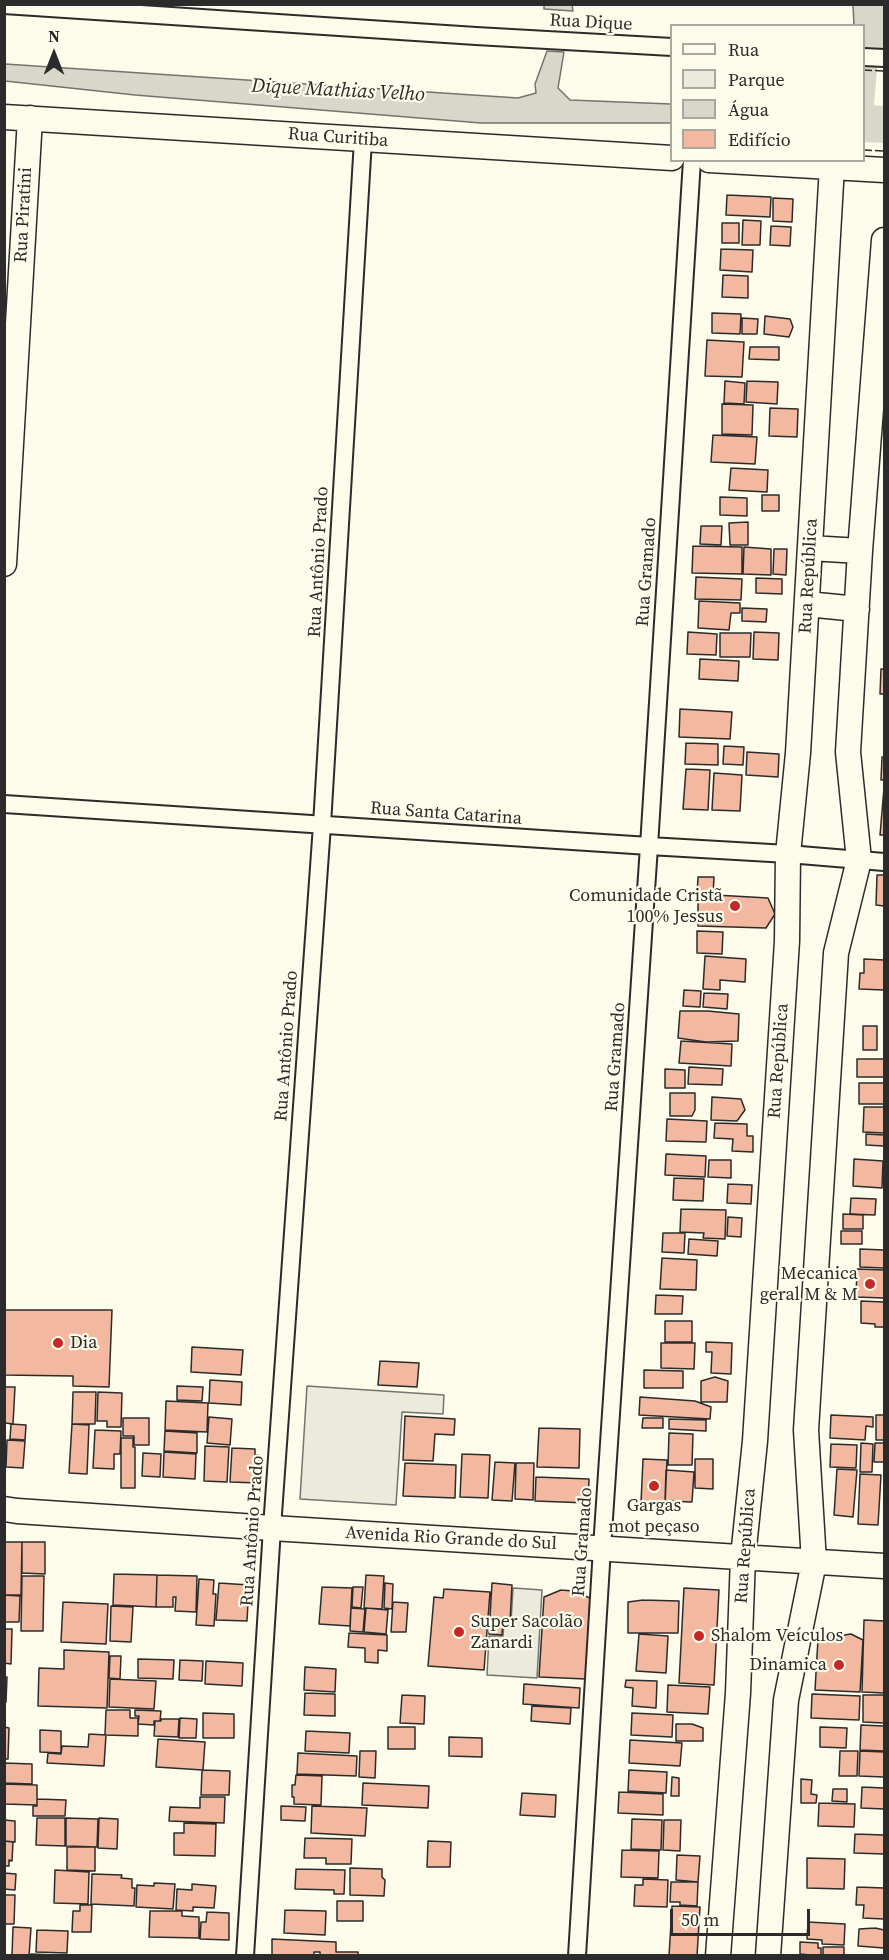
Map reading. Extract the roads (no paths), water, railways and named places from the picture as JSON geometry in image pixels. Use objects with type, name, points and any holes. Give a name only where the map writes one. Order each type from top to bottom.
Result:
[{"type":"street","name":"Rua Dique","points":[[4,5],[670,47]]},
{"type":"street","points":[[865,57],[885,58]]},
{"type":"street","name":"Rua Curitiba","points":[[4,117],[670,158]]},
{"type":"street","name":"Rua Piratini","points":[[4,564],[30,118]]},
{"type":"street","name":"Rua Antônio Prado","points":[[245,1956],[272,1528],[322,825],[363,140]]},
{"type":"street","name":"Rua Gramado","points":[[577,1956],[692,162]]},
{"type":"street","points":[[750,162],[885,170]]},
{"type":"street","name":"Rua República","points":[[718,1956],[738,1693],[743,1557],[755,1441],[787,941],[788,854],[798,753],[832,166]]},
{"type":"street","points":[[768,1956],[786,1700],[814,1562],[806,1430],[836,953],[859,860],[848,752],[860,551],[885,240]]},
{"type":"street","points":[[810,548],[860,551]]},
{"type":"street","points":[[807,604],[857,609]]},
{"type":"street","name":"Rua Santa Catarina","points":[[4,804],[885,862]]},
{"type":"street","name":"Avenida Rio Grande do Sul","points":[[9,1511],[885,1566]]},
{"type":"water","points":[[544,5],[572,5],[573,11],[544,9]]},
{"type":"water","points":[[853,5],[884,5],[884,51],[865,51],[865,24],[854,24]]},
{"type":"water","points":[[547,51],[564,52],[558,88],[570,100],[670,104],[670,123],[481,123],[135,95],[5,81],[5,64],[518,98],[536,93],[535,84]]},
{"type":"waterway","points":[[865,92],[872,4]]},
{"type":"waterway","points":[[865,115],[884,116]]},
{"type":"waterway","name":"Dique Mathias Velho","points":[[865,125],[884,126]]},
{"type":"waterway","points":[[865,132],[884,133]]},
{"type":"place","name":"Comunidade Cristã 100% Jessus","points":[[735,906]]},
{"type":"place","name":"Mecanica geral M & M","points":[[870,1284]]},
{"type":"place","name":"Dia","points":[[58,1343]]},
{"type":"place","name":"Gargas mot peçaso","points":[[654,1486]]},
{"type":"place","name":"Super Sacolão Zanardi","points":[[459,1632]]},
{"type":"place","name":"Shalom Veículos","points":[[699,1636]]},
{"type":"place","name":"Dinamica","points":[[839,1665]]}]
